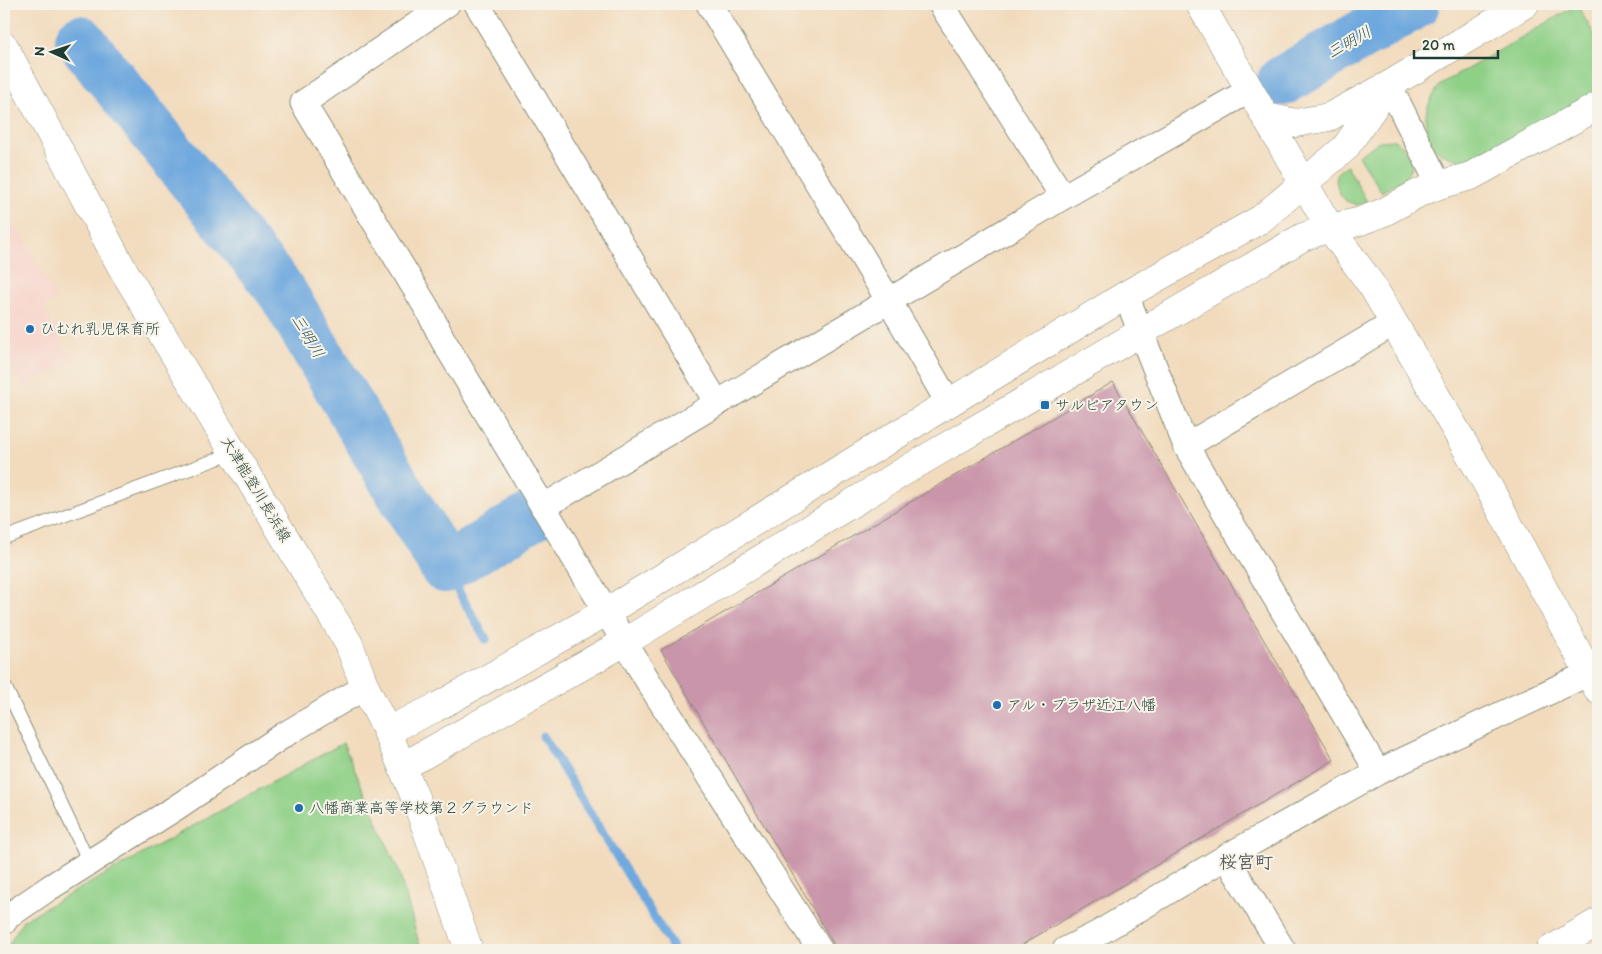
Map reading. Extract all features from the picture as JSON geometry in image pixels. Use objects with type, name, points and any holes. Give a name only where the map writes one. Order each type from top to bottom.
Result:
[{"type":"street","points":[[447,4],[303,102],[606,612],[820,950]]},
{"type":"street","points":[[477,4],[717,403]]},
{"type":"street","points":[[709,4],[948,402]]},
{"type":"street","points":[[941,4],[1063,198]]},
{"type":"street","points":[[1065,950],[1097,934],[1226,857],[1378,772],[1595,678],[1487,484],[1373,287],[1330,228],[1200,4]]},
{"type":"street","points":[[1266,117],[1296,124],[1330,117],[1525,4]]},
{"type":"street","name":"大津能登川長浜線","points":[[4,46],[122,266],[349,644],[365,687],[388,731],[415,798],[469,950]]},
{"type":"street","points":[[388,731],[435,708],[606,612],[1126,295],[1261,219],[1305,184],[1345,148],[1388,85]]},
{"type":"street","points":[[1388,85],[1439,185]]},
{"type":"street","points":[[543,507],[1063,198],[1250,90]]},
{"type":"street","points":[[402,767],[625,642],[908,469],[1303,237],[1367,219],[1419,193],[1471,176],[1598,106]]},
{"type":"street","points":[[1126,295],[1186,446],[1378,772]]},
{"type":"street","points":[[1186,446],[1394,323]]},
{"type":"street","points":[[4,922],[7,917],[49,888],[177,807],[284,735],[365,687]]},
{"type":"street","points":[[1226,857],[1283,950]]},
{"type":"street","points":[[1550,950],[1598,922]]},
{"type":"lane","points":[[4,538],[217,458],[232,449]]},
{"type":"lane","points":[[4,684],[89,862]]},
{"type":"shaded area","name":"ひむれ乳児保育所","points":[[17,226],[57,299],[44,307],[73,362],[23,387],[4,351],[4,234]]},
{"type":"green space","points":[[1577,5],[1598,41],[1598,89],[1521,135],[1477,158],[1458,160],[1440,153],[1429,139],[1426,116],[1429,104],[1440,85]]},
{"type":"green space","points":[[1394,140],[1410,155],[1410,171],[1406,176],[1382,192],[1358,156],[1380,141]]},
{"type":"green space","points":[[1347,165],[1367,202],[1357,205],[1346,201],[1339,193],[1336,181],[1338,172]]},
{"type":"green space","name":"八幡商業高等学校第２グラウンド","points":[[343,743],[399,872],[421,950],[6,950],[23,920]]},
{"type":"building","name":"アル・プラザ近江八幡","points":[[1113,382],[1334,760],[1013,950],[837,950],[661,650]]},
{"type":"waterway","name":"三明川","points":[[1282,81],[1415,4]]},
{"type":"waterway","name":"三明川","points":[[80,40],[282,292],[445,568],[534,515]]},
{"type":"waterway","points":[[445,568],[486,639]]},
{"type":"waterway","points":[[543,736],[674,950]]},
{"type":"place","name":"ひむれ乳児保育所","points":[[30,329]]},
{"type":"place","name":"サルビアタウン","points":[[1045,405]]},
{"type":"place","name":"アル・プラザ近江八幡","points":[[997,705]]},
{"type":"place","name":"八幡商業高等学校第２グラウンド","points":[[299,808]]},
{"type":"district","name":"桜宮町","points":[[1246,862]]}]
